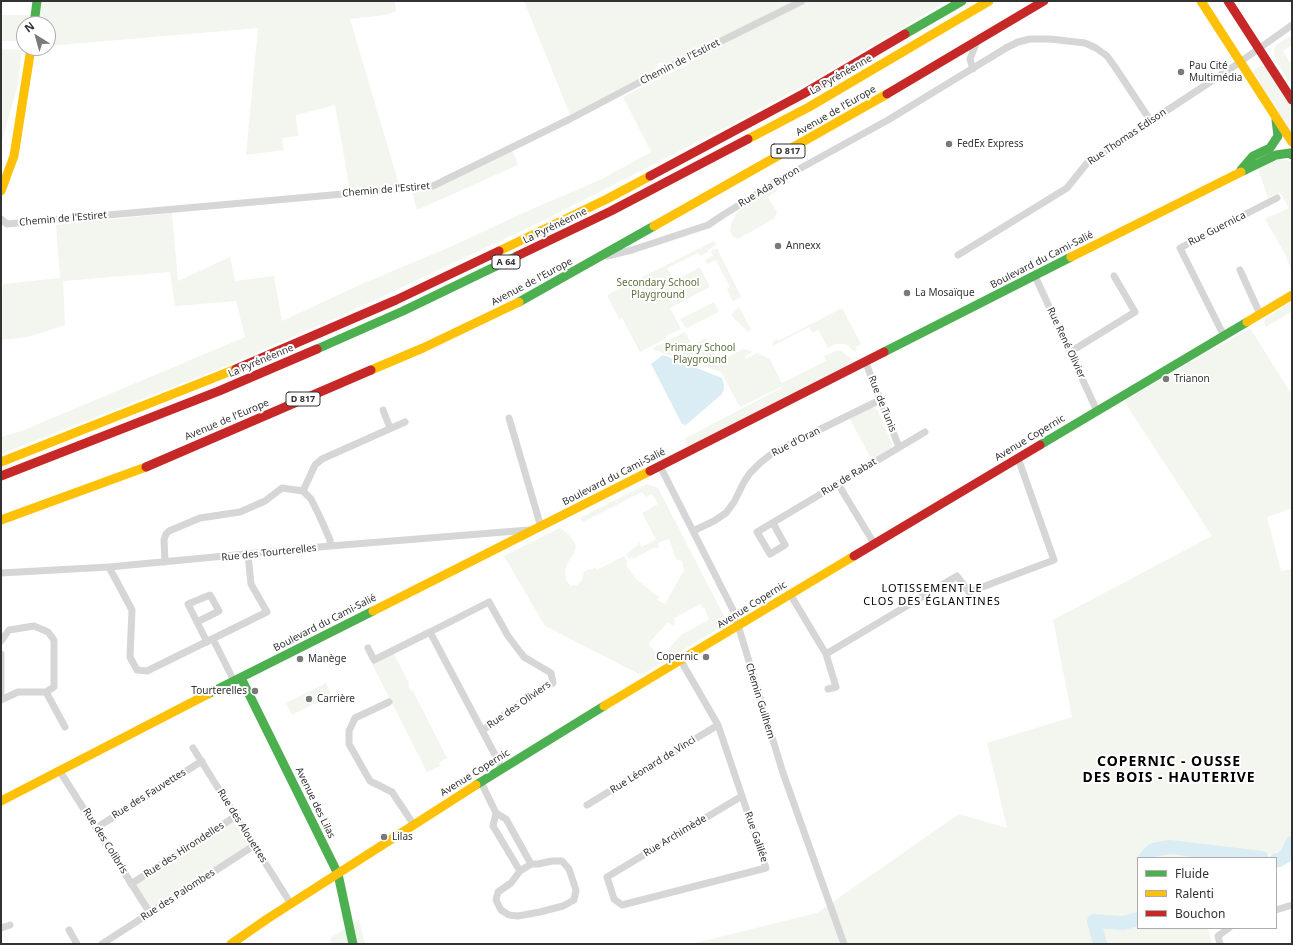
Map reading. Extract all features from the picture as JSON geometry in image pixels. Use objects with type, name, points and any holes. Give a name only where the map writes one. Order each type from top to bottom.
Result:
[{"type":"main road","points":[[35,16],[37,1]]},
{"type":"main road","name":"La Pyrénéenne","points":[[1,462],[213,379],[396,300],[621,191],[803,94],[962,1]]},
{"type":"main road","name":"La Pyrénéenne","points":[[1,476],[219,391],[410,308],[611,211],[809,107],[989,1]]},
{"type":"main road","name":"Avenue de l'Europe","points":[[1,520],[147,466],[423,348],[507,308],[855,113],[1044,1]]},
{"type":"main road","points":[[1201,1],[1292,142]]},
{"type":"main road","points":[[1228,1],[1292,100]]},
{"type":"main road","points":[[1,191],[14,156],[30,56]]},
{"type":"main road","name":"Boulevard du Cami-Salié","points":[[1238,174],[1253,156],[1270,148],[1278,136],[1276,117]]},
{"type":"main road","name":"Boulevard du Cami-Salié","points":[[1,801],[59,770],[539,528],[864,361],[1276,155],[1290,153],[1292,155]]},
{"type":"main road","name":"Avenue Copernic","points":[[231,944],[502,768],[790,594],[875,545],[1292,295]]},
{"type":"main road","name":"Avenue des Lilas","points":[[237,680],[338,874],[353,944]]},
{"type":"street","name":"Chemin de l'Estiret","points":[[1,219],[7,224],[434,186],[570,119],[663,70],[802,1]]},
{"type":"street","name":"Rue Thomas Edison","points":[[958,255],[1067,188],[1087,163],[1240,62],[1292,25]]},
{"type":"street","name":"Rue Ada Byron","points":[[597,258],[632,250],[708,225],[723,214],[781,179],[888,120],[1006,48],[1018,42],[1030,39],[1050,39],[1085,43],[1096,48],[1107,56],[1150,120]]},
{"type":"street","points":[[973,69],[970,59],[977,42]]},
{"type":"street","name":"Rue Guernica","points":[[1224,336],[1180,248],[1276,198]]},
{"type":"street","points":[[1240,270],[1260,314]]},
{"type":"street","name":"Rue René Olivier","points":[[1035,276],[1097,411]]},
{"type":"street","points":[[1070,352],[1135,312],[1114,276]]},
{"type":"street","name":"Rue de Tunis","points":[[864,361],[899,447]]},
{"type":"street","name":"Rue d'Oran","points":[[693,530],[714,521],[726,513],[734,502],[750,473],[774,452],[880,400]]},
{"type":"street","points":[[383,410],[390,428]]},
{"type":"street","points":[[509,418],[539,528]]},
{"type":"street","points":[[303,491],[315,465],[322,459],[405,422]]},
{"type":"street","name":"Rue de Rabat","points":[[773,523],[925,432]]},
{"type":"street","points":[[826,654],[957,576],[969,592],[1054,560],[1018,458]]},
{"type":"street","name":"Chemin Guilhem","points":[[660,466],[734,612],[783,773],[844,944]]},
{"type":"street","points":[[838,484],[875,545]]},
{"type":"street","points":[[166,562],[164,540],[166,534],[170,531],[200,518],[240,512],[264,500],[282,488],[303,491],[311,498],[330,540],[330,546]]},
{"type":"street","name":"Rue des Tourterelles","points":[[1,573],[109,567],[539,528]]},
{"type":"street","points":[[109,567],[132,610],[130,657],[137,670],[147,671],[267,612],[251,584],[248,555]]},
{"type":"street","points":[[790,594],[826,654],[836,687],[828,689]]},
{"type":"street","name":"Rue des Oliviers","points":[[430,632],[490,602],[508,636],[524,657],[551,673],[553,683],[524,700],[482,731]]},
{"type":"street","points":[[197,622],[237,680]]},
{"type":"street","points":[[1,641],[9,630],[34,626],[48,632],[54,640],[54,687],[46,692],[18,692],[1,700]]},
{"type":"street","points":[[368,648],[374,660],[430,632],[502,768]]},
{"type":"street","points":[[1,654],[1,690],[11,695]]},
{"type":"street","name":"Rue Galilée","points":[[607,877],[614,899],[622,905],[766,868],[718,725],[681,661]]},
{"type":"street","points":[[46,692],[65,727]]},
{"type":"street","points":[[389,702],[355,718],[349,731],[349,744],[370,781],[392,792],[414,825]]},
{"type":"street","name":"Rue Léonard de Vinci","points":[[587,806],[718,725]]},
{"type":"street","name":"Rue des Alouettes","points":[[193,748],[291,904]]},
{"type":"street","name":"Rue des Fauvettes","points":[[96,828],[202,761]]},
{"type":"street","name":"Rue des Colibris","points":[[59,770],[150,913]]},
{"type":"street","points":[[480,782],[496,813],[506,819],[531,864]]},
{"type":"street","name":"Rue Archimède","points":[[607,877],[742,796]]},
{"type":"street","points":[[496,813],[493,826],[520,871]]},
{"type":"street","name":"Rue des Hirondelles","points":[[131,884],[236,816]]},
{"type":"street","name":"Rue des Palombes","points":[[102,944],[255,845]]},
{"type":"street","points":[[562,861],[569,869],[576,890],[574,900],[563,906],[540,912],[518,916],[510,915],[501,910],[496,900],[498,892],[511,883],[520,871],[531,864],[562,861]]},
{"type":"street","points":[[1277,910],[1292,905]]},
{"type":"street","points":[[1,928],[10,925]]},
{"type":"street","points":[[1220,944],[1218,936],[1228,929]]},
{"type":"street","points":[[69,930],[77,944]]},
{"type":"green space","points":[[41,1],[395,1],[396,11],[386,15],[350,19],[400,188],[350,191],[335,105],[296,115],[298,136],[282,138],[284,150],[246,155],[258,28],[56,45],[56,16],[39,16]]},
{"type":"green space","points":[[524,1],[947,1],[817,78],[723,129],[534,225],[347,313],[219,369],[1,454],[1,437],[24,430],[245,337],[236,301],[175,306],[170,272],[63,281],[65,325],[28,337],[1,340],[3,284],[60,278],[56,225],[172,213],[178,281],[230,257],[235,281],[274,276],[282,321],[364,283],[450,247],[523,213],[602,179],[651,152],[623,97],[691,63],[688,56],[666,67],[661,62],[657,64],[655,72],[571,117]]},
{"type":"green space","points":[[1,15],[30,15],[16,16],[16,41],[1,41]]},
{"type":"green space","points":[[1292,35],[1292,45],[1283,51],[1292,65],[1292,87],[1278,64],[1274,54],[1274,49],[1276,45]]},
{"type":"green space","points":[[1,49],[16,50],[16,56],[21,56],[18,84],[1,145]]},
{"type":"green space","points":[[1262,65],[1266,67],[1292,107],[1292,135],[1253,74],[1255,69]]},
{"type":"green space","points":[[512,150],[518,165],[417,210],[412,193],[434,190]]},
{"type":"green space","points":[[1279,159],[1292,161],[1292,273],[1286,256],[1265,219],[1289,208],[1280,192],[1268,198],[1257,166]]},
{"type":"green space","points":[[776,187],[778,188],[777,191],[768,197],[777,212],[775,218],[738,239],[732,236],[730,230],[731,224],[737,212]]},
{"type":"green space","name":"Secondary School Playground","points":[[714,241],[716,245],[708,250],[709,251],[700,256],[698,253],[667,268],[674,281],[700,267],[710,287],[670,308],[681,329],[666,336],[667,338],[640,352],[622,318],[619,319],[607,295]]},
{"type":"green space","points":[[717,248],[741,297],[734,301],[727,289],[730,287],[716,260],[707,264],[705,260],[713,256],[711,251]]},
{"type":"green space","points":[[714,302],[719,312],[687,328],[685,327],[680,319]]},
{"type":"green space","points":[[1292,302],[1292,311],[1266,327],[1264,323],[1265,319]]},
{"type":"green space","points":[[739,307],[751,329],[748,332],[731,315]]},
{"type":"green space","points":[[842,308],[861,344],[856,347],[857,350],[854,351],[847,345],[841,344],[835,344],[828,348],[818,330],[812,333],[809,327],[773,346],[772,342],[777,339],[778,341]]},
{"type":"green space","points":[[1250,328],[1292,395],[1292,508],[1267,517],[1281,571],[1292,569],[1292,847],[1263,857],[1137,857],[1137,929],[1208,929],[1212,944],[691,944],[817,913],[959,814],[1007,828],[987,743],[1072,717],[1053,620],[1212,536],[1124,401]]},
{"type":"green space","name":"Primary School Playground","points":[[685,332],[692,345],[706,338],[718,361],[742,350],[741,348],[753,352],[745,356],[746,359],[757,353],[770,359],[782,383],[826,361],[824,356],[836,351],[842,351],[853,361],[846,364],[848,367],[689,448],[684,439],[783,386],[740,407],[721,372],[654,350],[653,348]]},
{"type":"green space","points":[[869,408],[874,408],[878,411],[892,444],[891,448],[872,460],[849,418]]},
{"type":"green space","points":[[647,484],[658,488],[724,616],[721,627],[671,657],[666,652],[682,634],[709,620],[705,608],[703,609],[701,604],[674,618],[675,624],[673,626],[668,622],[648,644],[665,661],[641,675],[545,626],[504,556],[560,528],[566,532],[576,546],[565,571],[566,580],[571,586],[576,586],[582,580],[584,572],[589,569],[595,568],[597,570],[624,556],[628,563],[626,564],[635,578],[657,596],[658,595],[659,597],[657,600],[665,604],[684,570],[682,561],[676,559],[669,539],[658,543],[659,547],[655,547],[633,559],[632,557],[629,559],[626,554],[638,545],[639,542],[642,547],[656,539],[642,513],[658,504],[652,494],[646,497],[642,492],[583,522],[580,518]]},
{"type":"green space","points":[[392,650],[409,683],[408,684],[411,691],[413,691],[447,758],[439,763],[440,766],[427,772],[371,662]]},
{"type":"green space","name":"Carrière","points":[[326,683],[332,695],[292,715],[286,703]]},
{"type":"green space","points":[[232,819],[251,848],[152,911],[134,882]]},
{"type":"green space","points":[[359,920],[365,944],[332,944],[330,938]]},
{"type":"shaded area","points":[[663,355],[722,378],[724,384],[722,394],[686,425],[682,424],[651,364]]},
{"type":"waterway","points":[[1277,860],[1287,855],[1292,843]]},
{"type":"waterway","points":[[1146,857],[1153,850],[1170,847],[1254,857]]},
{"type":"waterway","points":[[1100,944],[1094,921],[1123,923],[1137,919]]},
{"type":"traffic: fast","points":[[35,16],[37,1]]},
{"type":"traffic: fast","points":[[905,34],[962,1]]},
{"type":"traffic: fast","points":[[1241,170],[1253,156],[1270,148],[1278,136],[1276,120]]},
{"type":"traffic: fast","points":[[1241,172],[1276,155],[1290,153],[1292,155]]},
{"type":"traffic: fast","points":[[519,302],[654,226]]},
{"type":"traffic: fast","points":[[317,349],[403,311],[517,256]]},
{"type":"traffic: fast","points":[[884,352],[1071,257]]},
{"type":"traffic: fast","points":[[1040,445],[1247,322]]},
{"type":"traffic: fast","points":[[208,694],[373,611]]},
{"type":"traffic: fast","points":[[241,678],[338,874],[353,944]]},
{"type":"traffic: fast","points":[[476,785],[604,706]]},
{"type":"traffic: slow","points":[[748,139],[809,107],[989,1]]},
{"type":"traffic: slow","points":[[1201,1],[1292,142]]},
{"type":"traffic: slow","points":[[1,191],[14,156],[30,56]]},
{"type":"traffic: slow","points":[[654,226],[887,94]]},
{"type":"traffic: slow","points":[[1071,257],[1241,172]]},
{"type":"traffic: slow","points":[[499,251],[607,199],[650,176]]},
{"type":"traffic: slow","points":[[1247,322],[1292,295]]},
{"type":"traffic: slow","points":[[371,370],[423,348],[519,302]]},
{"type":"traffic: slow","points":[[1,462],[236,369]]},
{"type":"traffic: slow","points":[[1,520],[146,467]]},
{"type":"traffic: slow","points":[[373,611],[650,471]]},
{"type":"traffic: slow","points":[[604,706],[854,556]]},
{"type":"traffic: slow","points":[[1,801],[208,694]]},
{"type":"traffic: slow","points":[[231,944],[267,919],[476,785]]},
{"type":"traffic: jam","points":[[887,94],[1044,1]]},
{"type":"traffic: jam","points":[[1228,1],[1292,100]]},
{"type":"traffic: jam","points":[[650,176],[803,94],[905,34]]},
{"type":"traffic: jam","points":[[517,256],[611,211],[748,139]]},
{"type":"traffic: jam","points":[[236,369],[396,300],[499,251]]},
{"type":"traffic: jam","points":[[1,476],[219,391],[317,349]]},
{"type":"traffic: jam","points":[[650,471],[884,352]]},
{"type":"traffic: jam","points":[[146,467],[371,370]]},
{"type":"traffic: jam","points":[[854,556],[1040,445]]},
{"type":"place","name":"Pau Cité Multimédia","points":[[1181,72]]},
{"type":"place","name":"FedEx Express","points":[[949,144]]},
{"type":"place","name":"Annexx","points":[[778,246]]},
{"type":"place","name":"La Mosaïque","points":[[907,293]]},
{"type":"place","name":"Trianon","points":[[1166,379]]},
{"type":"place","name":"Copernic","points":[[706,657]]},
{"type":"place","name":"Manège","points":[[300,659]]},
{"type":"place","name":"Tourterelles","points":[[255,691]]},
{"type":"place","name":"Carrière","points":[[309,699]]},
{"type":"place","name":"Lilas","points":[[384,837]]},
{"type":"district","name":"LOTISSEMENT LE CLOS DES ÉGLANTINES","points":[[932,595]]},
{"type":"district","name":"COPERNIC - OUSSE DES BOIS - HAUTERIVE","points":[[1169,770]]}]
